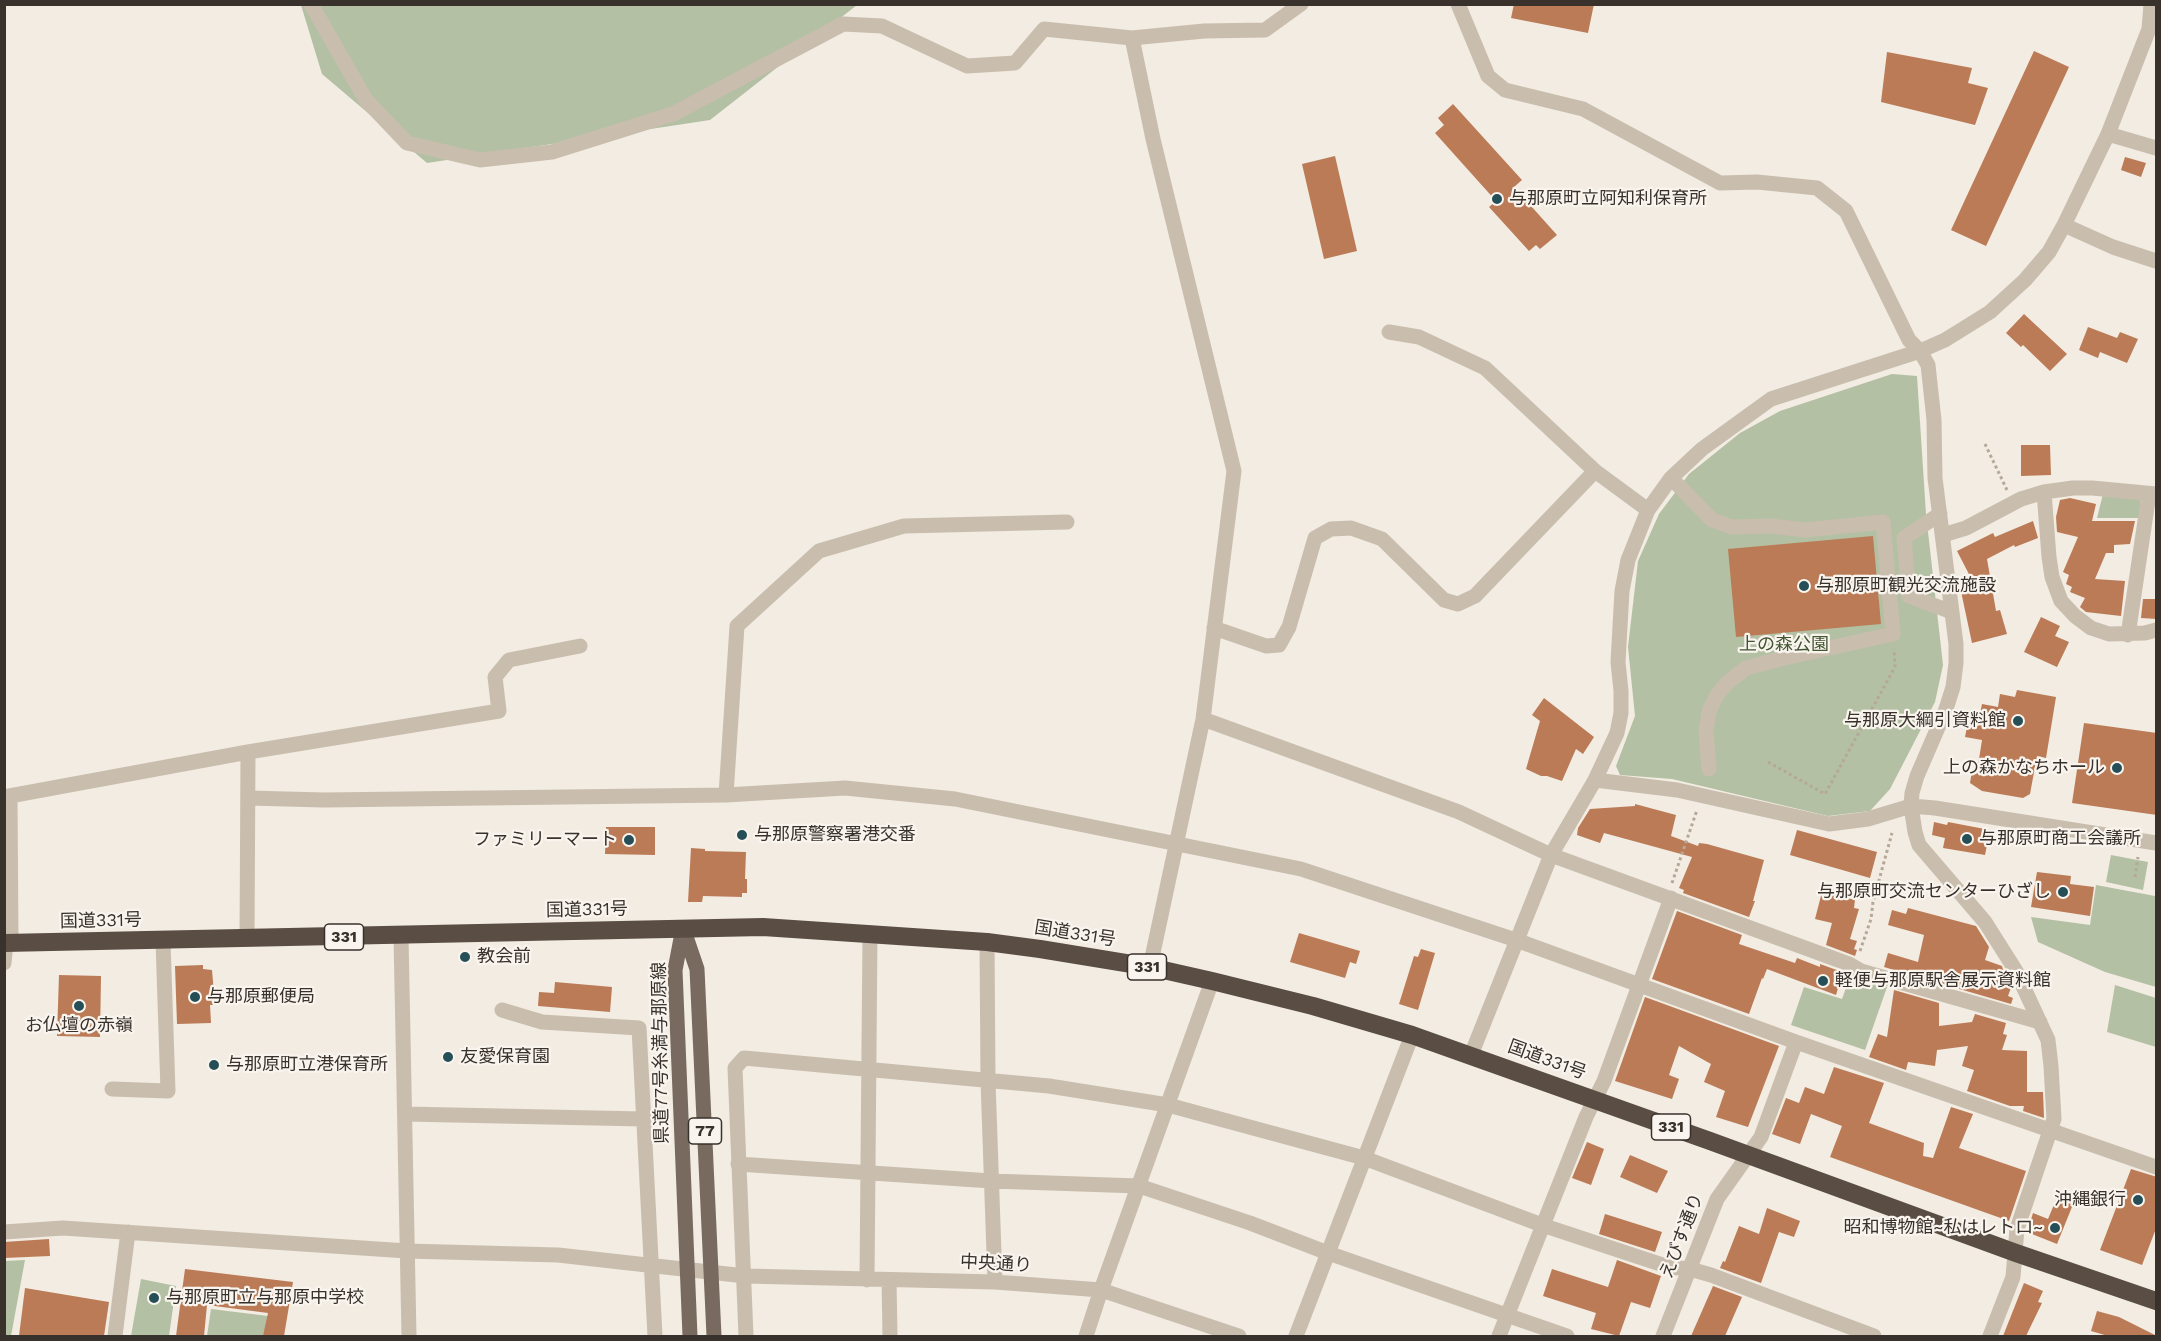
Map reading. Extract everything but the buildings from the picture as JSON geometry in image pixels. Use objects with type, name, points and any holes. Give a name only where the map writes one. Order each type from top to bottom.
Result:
[{"type":"highway","name":"国道331号","points":[[7,943],[763,927],[987,942],[1150,967],[1313,1006],[1412,1035],[2016,1253],[2157,1301]]},
{"type":"main road","name":"県道77号糸満与那原線","points":[[683,928],[675,970],[690,1336]]},
{"type":"main road","name":"県道77号糸満与那原線","points":[[683,928],[697,969],[714,1336]]},
{"type":"street","points":[[311,4],[366,100],[407,143],[480,160],[552,152],[673,114],[843,24],[882,26],[967,66],[1015,63],[1044,28],[1132,38],[1264,30],[1301,4]]},
{"type":"street","points":[[1458,4],[1488,76],[1505,90],[1583,109],[1720,183],[1757,182],[1817,188],[1846,211],[1909,340],[1920,351],[1928,365],[1932,385],[1935,478],[1956,644],[1953,687],[1917,776],[1911,806],[1919,845],[1985,922],[2016,971],[2048,1040],[2051,1066],[2054,1119],[2017,1229],[2013,1277],[1990,1336]]},
{"type":"street","points":[[1471,1055],[1551,855],[1595,780],[1617,733],[1621,691],[1618,662],[1622,591],[1628,560],[1648,510],[1671,478],[1702,449],[1771,399],[1920,351],[1959,333],[1990,312],[2025,280],[2049,252],[2108,134],[2149,29],[2151,4]]},
{"type":"street","points":[[1132,38],[1156,151],[1234,471],[1203,719],[1150,967]]},
{"type":"street","points":[[2108,134],[2157,148]]},
{"type":"street","points":[[2064,225],[2113,247],[2157,261]]},
{"type":"street","points":[[1389,332],[1419,337],[1485,368],[1596,471],[1648,510]]},
{"type":"street","points":[[1214,628],[1266,646],[1279,645],[1289,627],[1315,538],[1331,529],[1351,528],[1383,539],[1444,600],[1458,604],[1475,596],[1596,471]]},
{"type":"street","points":[[1671,478],[1712,520],[1732,527],[1770,526],[1806,530],[1883,522],[1893,634],[1746,668],[1727,683],[1717,695],[1709,711],[1706,732],[1709,769]]},
{"type":"street","points":[[1943,535],[1966,528],[2013,503],[2044,492],[2092,488],[2153,494],[2128,635]]},
{"type":"street","points":[[2044,492],[2048,553],[2052,577],[2061,601],[2091,628],[2109,634],[2128,635],[2157,630]]},
{"type":"street","points":[[1940,514],[1904,538],[1909,596],[1952,612]]},
{"type":"street","points":[[726,795],[737,626],[819,550],[904,526],[1067,522]]},
{"type":"street","points":[[4,963],[7,943],[7,797],[248,752],[500,711],[495,677],[509,660],[580,646]]},
{"type":"street","points":[[1203,719],[1459,812],[1551,855],[1669,897],[1861,971],[2040,1022]]},
{"type":"street","points":[[247,939],[248,752]]},
{"type":"street","points":[[1595,780],[1677,790],[1829,824],[1868,819],[1911,806],[2157,843]]},
{"type":"street","points":[[248,798],[324,800],[726,795],[845,788],[955,799],[1301,869],[1516,940],[1796,1042],[2157,1167]]},
{"type":"street","points":[[1499,1336],[1542,1225],[1594,1099],[1604,1081],[1669,897]]},
{"type":"street","points":[[867,1280],[870,933]]},
{"type":"street","points":[[401,936],[409,1336]]},
{"type":"street","points":[[112,1089],[168,1091],[163,941]]},
{"type":"street","points":[[987,942],[988,1081],[995,1282]]},
{"type":"street","points":[[1086,1336],[1212,981]]},
{"type":"street","points":[[502,1010],[542,1022],[639,1028],[655,1336]]},
{"type":"street","points":[[1296,1336],[1412,1035]]},
{"type":"street","name":"えびす通り","points":[[1663,1336],[1717,1199],[1761,1137],[1796,1042]]},
{"type":"street","points":[[746,1336],[735,1068],[744,1058],[1049,1086],[1168,1105],[1364,1158],[1542,1225],[1669,1267],[1690,1269],[1874,1336]]},
{"type":"street","points":[[405,1114],[643,1119]]},
{"type":"street","points":[[738,1164],[991,1181],[1139,1186],[1567,1336]]},
{"type":"street","name":"中央通り","points":[[4,1232],[63,1228],[407,1251],[558,1255],[745,1276],[995,1282],[1101,1290],[1239,1336]]},
{"type":"street","points":[[115,1336],[128,1232]]},
{"type":"street","points":[[889,1280],[890,1336]]},
{"type":"path","points":[[1985,444],[2013,503]]},
{"type":"path","points":[[1768,762],[1825,794],[1895,667],[1894,646]]},
{"type":"path","points":[[1669,897],[1702,796]]},
{"type":"path","points":[[1855,967],[1871,919],[1892,833]]},
{"type":"path","points":[[2135,877],[2141,841]]},
{"type":"green space","points":[[301,5],[857,5],[710,120],[427,163],[322,74]]},
{"type":"green space","name":"上の森公園","points":[[1892,374],[1917,376],[1926,514],[1943,665],[1935,702],[1890,789],[1870,811],[1828,816],[1672,779],[1620,775],[1616,766],[1635,716],[1628,647],[1638,561],[1659,514],[1689,474],[1740,433],[1780,411]]},
{"type":"green space","points":[[2103,494],[2141,497],[2139,518],[2097,518]]},
{"type":"green space","points":[[2111,855],[2148,862],[2143,890],[2106,882]]},
{"type":"green space","points":[[2096,885],[2155,896],[2156,888],[2156,987],[2105,972],[2038,942],[2031,917],[2090,925]]},
{"type":"green space","points":[[1851,974],[1887,987],[1865,1050],[1791,1025],[1804,987],[1842,999]]},
{"type":"green space","points":[[2115,985],[2156,998],[2156,1047],[2107,1032]]},
{"type":"green space","points":[[25,1260],[11,1336],[5,1336],[5,1261]]},
{"type":"green space","points":[[141,1279],[176,1286],[169,1336],[131,1336]]},
{"type":"green space","points":[[211,1309],[276,1317],[272,1336],[207,1336]]},
{"type":"place","name":"与那原町立阿知利保育所","points":[[1497,199]]},
{"type":"place","name":"与那原町観光交流施設","points":[[1804,586]]},
{"type":"place","name":"与那原大綱引資料館","points":[[2018,721]]},
{"type":"place","name":"上の森かなちホール","points":[[2117,768]]},
{"type":"place","name":"与那原警察署港交番","points":[[742,835]]},
{"type":"place","name":"与那原町商工会議所","points":[[1967,839]]},
{"type":"place","name":"ファミリーマート","points":[[629,840]]},
{"type":"place","name":"与那原町交流センターひざし","points":[[2063,892]]},
{"type":"place","name":"教会前","points":[[465,957]]},
{"type":"place","name":"軽便与那原駅舎展示資料館","points":[[1823,981]]},
{"type":"place","name":"与那原郵便局","points":[[195,997]]},
{"type":"place","name":"お仏壇の赤嶺","points":[[79,1006]]},
{"type":"place","name":"友愛保育園","points":[[448,1057]]},
{"type":"place","name":"与那原町立港保育所","points":[[214,1065]]},
{"type":"place","name":"沖縄銀行","points":[[2138,1200]]},
{"type":"place","name":"昭和博物館~私はレトロ~","points":[[2055,1228]]},
{"type":"place","name":"与那原町立与那原中学校","points":[[154,1298]]}]
